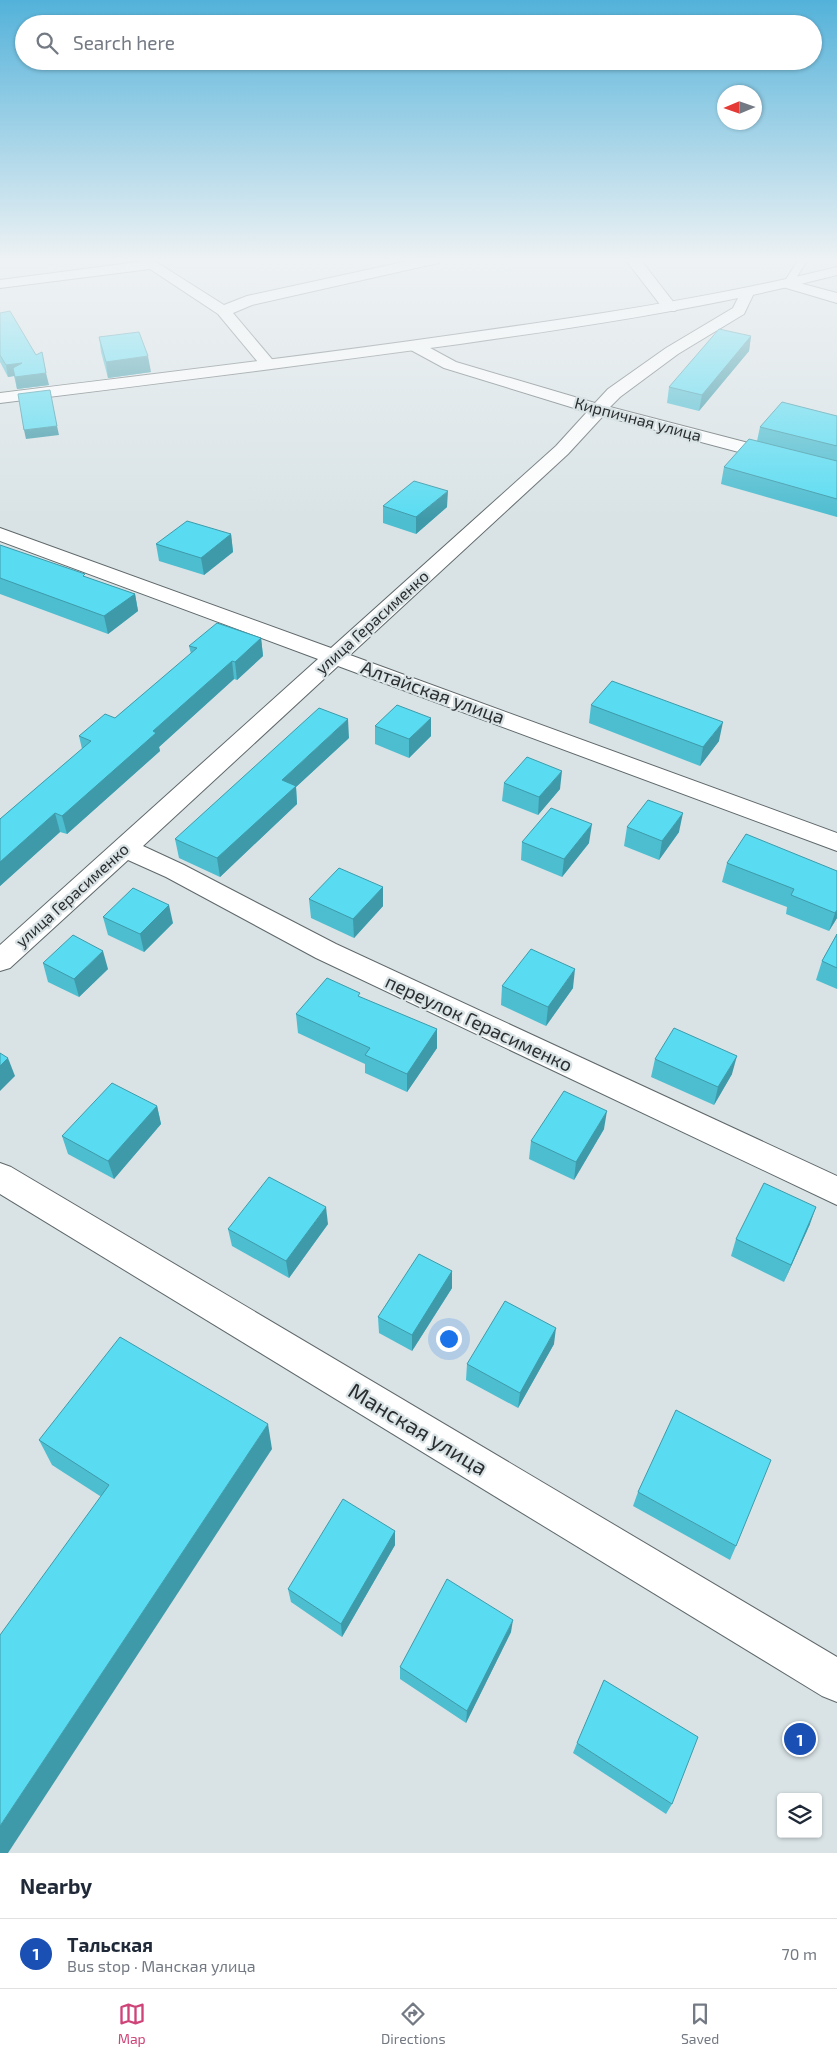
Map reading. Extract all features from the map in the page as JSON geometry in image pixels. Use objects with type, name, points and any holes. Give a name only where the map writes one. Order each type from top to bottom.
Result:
[{"type":"street","points":[[252,345],[268,364]]},
{"type":"street","points":[[0,398],[419,345]]},
{"type":"street","name":"улица Герасименко","points":[[0,961],[334,655],[562,450],[614,393],[681,345]]},
{"type":"street","name":"Кирпичная улица","points":[[415,346],[450,365],[600,410],[837,472]]},
{"type":"street","name":"Алтайская улица","points":[[0,534],[334,655],[837,842]]},
{"type":"street","name":"переулок Герасименко","points":[[124,848],[175,871],[326,951],[837,1191]]},
{"type":"street","name":"Манская улица","points":[[0,1177],[837,1681]]},
{"type":"building","points":[[0,345],[30,345],[36,355],[42,352],[46,373],[15,377],[13,368],[22,363],[6,365],[0,355]]},
{"type":"building","points":[[101,345],[144,345],[148,356],[106,362]]},
{"type":"building","points":[[705,345],[743,345],[702,395],[669,387]]},
{"type":"building","points":[[50,390],[57,426],[24,430],[18,394]]},
{"type":"building","points":[[782,402],[837,416],[837,446],[760,427]]},
{"type":"building","points":[[749,439],[837,461],[837,499],[724,467]]},
{"type":"building","points":[[414,481],[448,491],[416,517],[383,506]]},
{"type":"building","points":[[187,521],[231,534],[201,558],[156,544]]},
{"type":"building","points":[[0,545],[85,574],[83,576],[135,594],[104,616],[0,578]]},
{"type":"building","points":[[217,623],[261,638],[153,731],[156,733],[62,816],[55,813],[0,862],[0,819],[91,741],[79,736],[105,714],[115,718],[197,648],[189,646]]},
{"type":"building","points":[[612,681],[723,722],[703,747],[591,705]]},
{"type":"building","points":[[397,705],[431,718],[409,739],[375,726]]},
{"type":"building","points":[[319,708],[348,719],[282,780],[296,786],[217,858],[175,839]]},
{"type":"building","points":[[527,757],[562,771],[539,797],[504,783]]},
{"type":"building","points":[[648,800],[683,813],[662,841],[627,827]]},
{"type":"building","points":[[551,808],[592,824],[564,859],[522,842]]},
{"type":"building","points":[[746,834],[837,871],[837,910],[835,913],[791,895],[794,889],[727,863]]},
{"type":"building","points":[[339,868],[383,887],[353,919],[309,899]]},
{"type":"building","points":[[133,888],[169,905],[140,934],[103,917]]},
{"type":"building","points":[[837,934],[837,968],[822,961]]},
{"type":"building","points":[[73,935],[103,951],[74,979],[43,963]]},
{"type":"building","points":[[531,949],[575,969],[548,1007],[502,986]]},
{"type":"building","points":[[327,978],[360,993],[358,996],[437,1029],[407,1074],[365,1055],[370,1048],[296,1014]]},
{"type":"building","points":[[674,1028],[737,1056],[718,1087],[655,1059]]},
{"type":"building","points":[[0,1053],[8,1058],[0,1066]]},
{"type":"building","points":[[112,1083],[157,1106],[108,1161],[62,1136]]},
{"type":"building","points":[[564,1091],[607,1111],[576,1162],[531,1141]]},
{"type":"building","points":[[269,1177],[326,1207],[286,1261],[228,1229]]},
{"type":"building","points":[[764,1183],[816,1207],[791,1265],[736,1239]]},
{"type":"building","points":[[419,1254],[452,1271],[412,1335],[378,1317]]},
{"type":"building","points":[[505,1301],[556,1328],[520,1393],[467,1364]]},
{"type":"building","points":[[120,1337],[268,1424],[0,1826],[0,1635],[109,1485],[39,1440]]},
{"type":"building","points":[[676,1410],[771,1460],[736,1546],[638,1492]]},
{"type":"building","points":[[343,1499],[395,1531],[341,1624],[288,1589]]},
{"type":"building","points":[[447,1579],[513,1620],[467,1711],[400,1667]]},
{"type":"building","points":[[604,1680],[698,1737],[672,1804],[577,1743]]},
{"type":"place","name":"Тальская","points":[[800,1739]]}]
